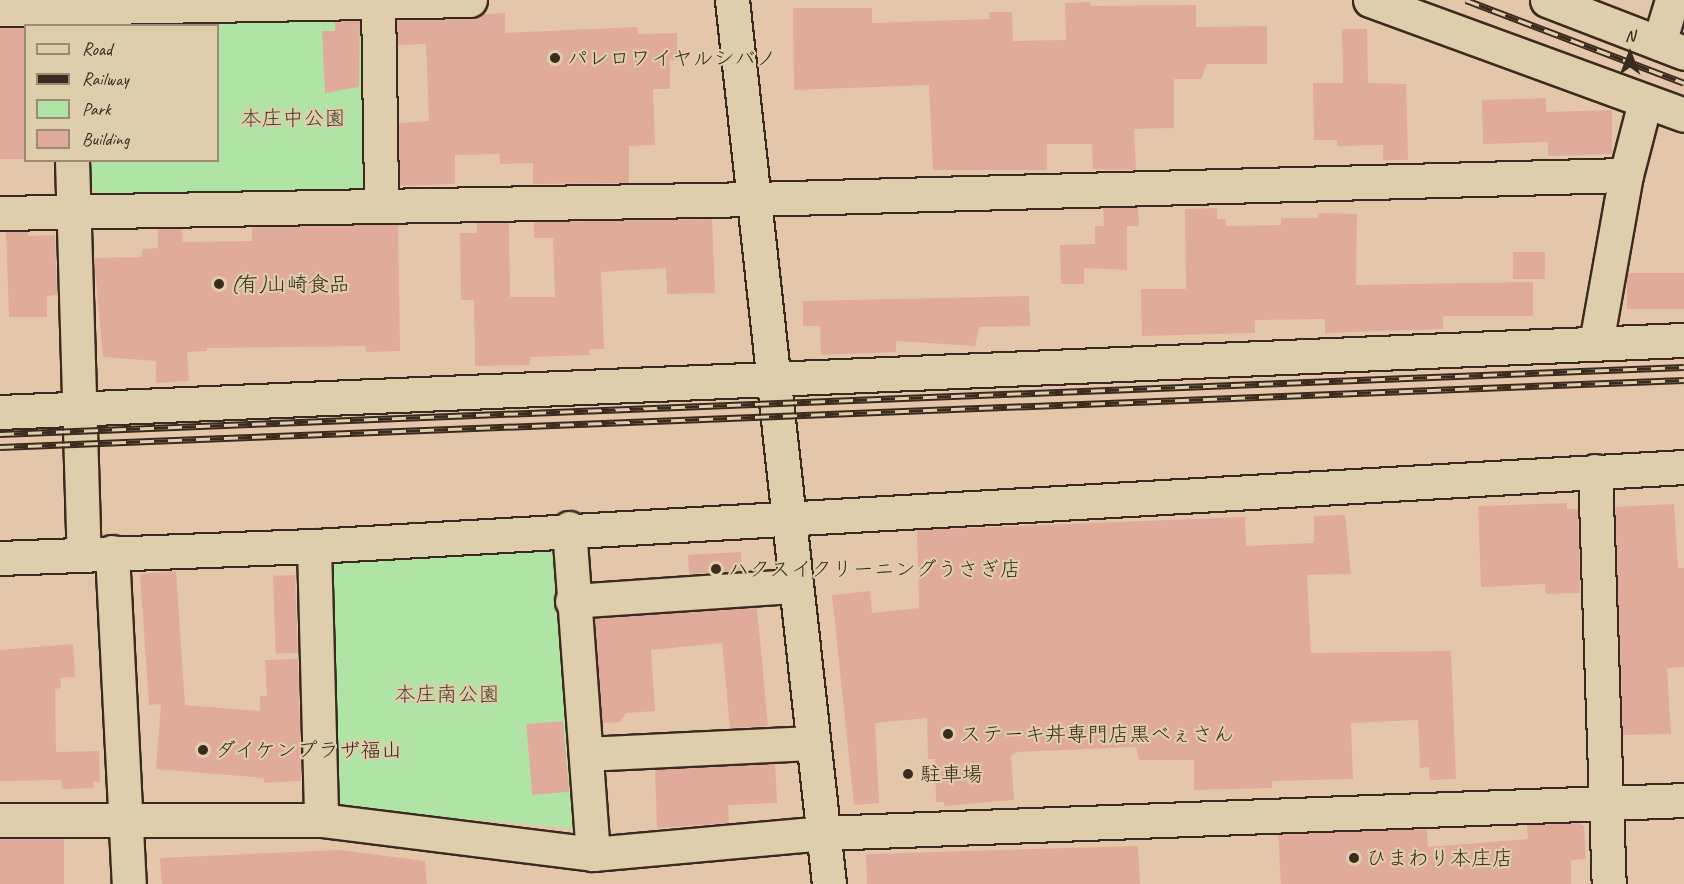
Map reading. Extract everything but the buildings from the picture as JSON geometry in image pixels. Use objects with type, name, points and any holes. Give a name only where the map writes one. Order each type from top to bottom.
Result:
[{"type":"street","points":[[0,9],[68,11],[470,0]]},
{"type":"street","points":[[732,0],[810,743],[829,884]]},
{"type":"street","points":[[1370,0],[1684,116]]},
{"type":"street","points":[[1547,0],[1671,48],[1672,0]]},
{"type":"street","points":[[378,1],[381,203]]},
{"type":"street","points":[[1596,343],[1626,175],[1645,102]]},
{"type":"street","points":[[72,162],[83,408],[129,884]]},
{"type":"street","points":[[0,213],[381,203],[754,199],[1626,175]]},
{"type":"street","points":[[0,412],[1684,340]]},
{"type":"street","points":[[0,558],[314,546],[569,528],[1684,467]]},
{"type":"street","points":[[1595,471],[1609,884]]},
{"type":"street","points":[[569,528],[572,601],[593,854]]},
{"type":"street","points":[[314,546],[321,820]]},
{"type":"street","points":[[572,601],[794,586]]},
{"type":"street","points":[[586,754],[810,743]]},
{"type":"street","points":[[0,820],[123,818],[321,820],[593,854],[823,833],[1684,800]]},
{"type":"green space","name":"本庄中公園","points":[[366,16],[370,175],[361,193],[105,197],[92,189],[91,162],[219,162],[219,24],[89,24],[92,19]]},
{"type":"green space","name":"本庄南公園","points":[[549,551],[560,558],[582,829],[341,808],[324,798],[321,565]]},
{"type":"railway","points":[[1466,0],[1684,83]]},
{"type":"railway","points":[[0,434],[1684,367]]},
{"type":"railway","points":[[0,447],[1684,380]]},
{"type":"place","name":"パレロワイヤルシバノ","points":[[555,58]]},
{"type":"place","name":"(有)山崎食品","points":[[219,284]]},
{"type":"place","name":"ハクスイクリーニングうさぎ店","points":[[716,569]]},
{"type":"place","name":"ステーキ丼専門店黒べぇさん","points":[[948,734]]},
{"type":"place","name":"ダイケンプラザ福山","points":[[203,750]]},
{"type":"place","name":"駐車場","points":[[908,774]]},
{"type":"place","name":"ひまわり本庄店","points":[[1354,858]]}]
